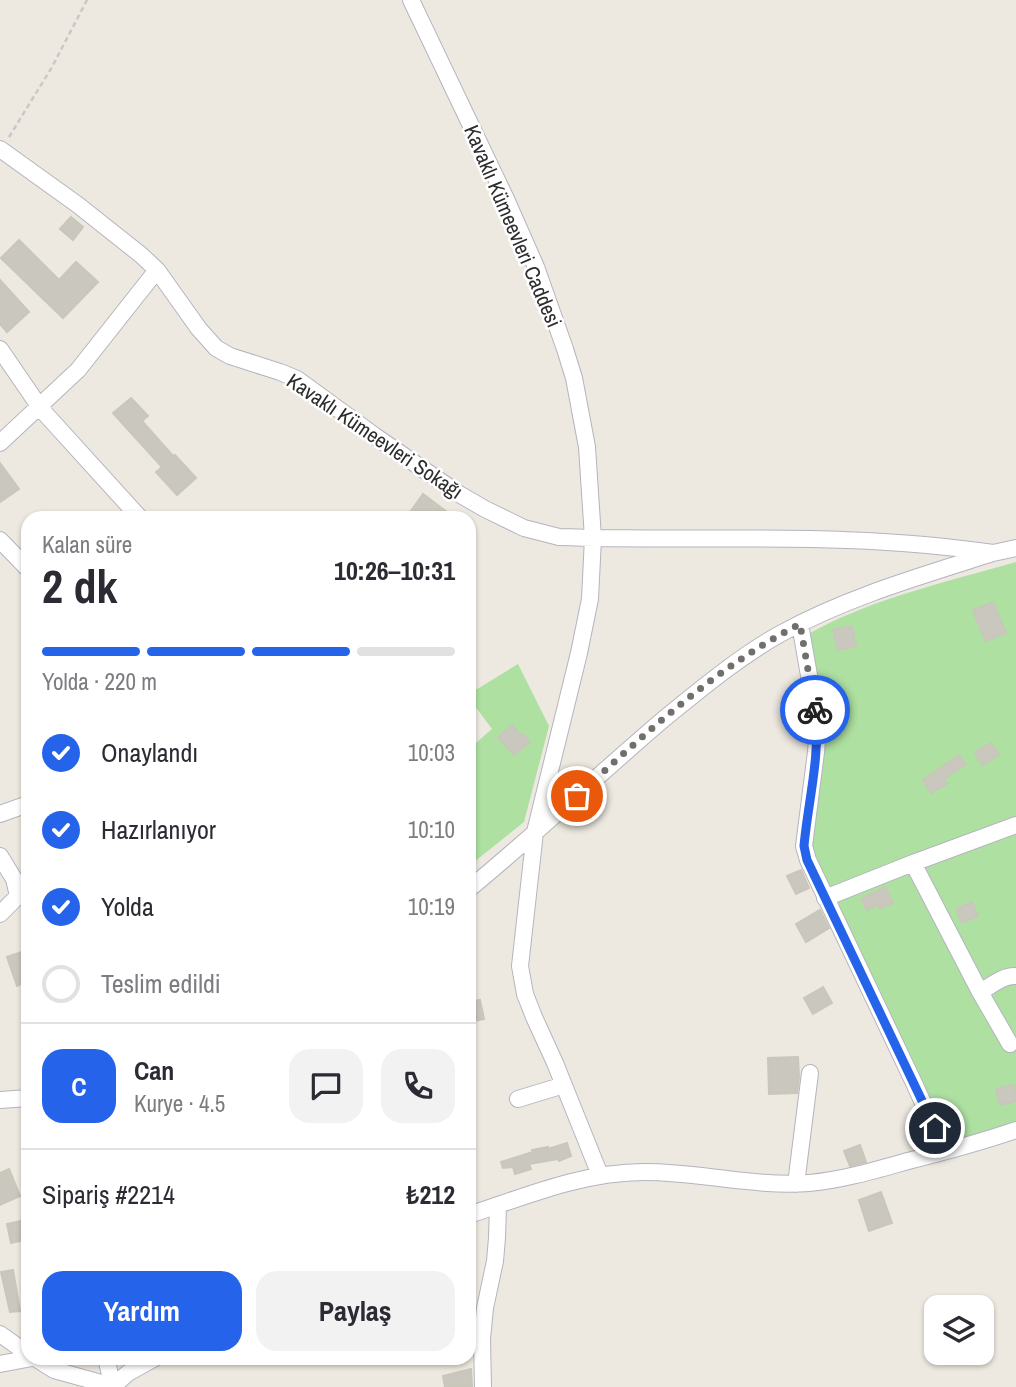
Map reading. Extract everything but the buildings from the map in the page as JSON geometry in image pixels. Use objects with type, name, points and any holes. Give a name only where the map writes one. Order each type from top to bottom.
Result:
[{"type":"street","name":"Kavaklı Kümeevleri Caddesi","points":[[411,0],[536,267],[574,378],[587,447],[593,538],[590,599],[536,832]]},
{"type":"street","name":"Kavaklı Kümeevleri Sokağı","points":[[1,149],[125,240],[156,270],[198,330],[216,348],[230,356],[297,379],[459,494],[524,528],[559,537],[832,539],[925,544],[993,553]]},
{"type":"street","points":[[0,443],[78,370],[156,270]]},
{"type":"street","points":[[0,349],[40,407],[134,511]]},
{"type":"street","points":[[0,540],[21,562]]},
{"type":"street","points":[[476,883],[695,693],[761,645],[861,597],[993,553],[1016,548]]},
{"type":"street","points":[[800,624],[818,727],[804,846],[807,860],[945,1151]]},
{"type":"street","points":[[0,814],[21,806]]},
{"type":"street","points":[[825,898],[1016,825]]},
{"type":"street","points":[[536,832],[520,966],[525,994],[600,1175]]},
{"type":"street","points":[[0,856],[15,879],[18,896],[0,914]]},
{"type":"street","points":[[913,863],[1010,1044]]},
{"type":"street","points":[[980,992],[1004,978],[1016,976]]},
{"type":"street","points":[[796,1184],[810,1073]]},
{"type":"street","points":[[518,1099],[564,1085]]},
{"type":"street","points":[[0,1100],[21,1098]]},
{"type":"street","points":[[476,1213],[579,1179],[600,1175],[643,1172],[765,1183],[831,1181],[1016,1130]]},
{"type":"street","points":[[483,1387],[482,1339],[485,1308],[495,1261],[498,1205]]},
{"type":"street","points":[[0,1334],[21,1349]]},
{"type":"street","points":[[0,1364],[21,1360]]},
{"type":"street","points":[[45,1365],[112,1387]]},
{"type":"street","points":[[107,1365],[112,1387]]},
{"type":"street","points":[[112,1387],[142,1365]]},
{"type":"path","points":[[1,149],[51,68],[87,0]]},
{"type":"green space","points":[[1016,562],[1016,1126],[948,1144],[810,848],[821,772],[823,732],[810,633],[885,600]]},
{"type":"green space","points":[[518,664],[549,726],[524,822],[476,860],[476,743],[492,729],[476,707],[476,690]]},
{"type":"way so far","points":[[577,796],[695,693],[761,645],[800,624],[815,710]]},
{"type":"route","points":[[815,710],[818,727],[804,846],[807,860],[935,1128]]}]
